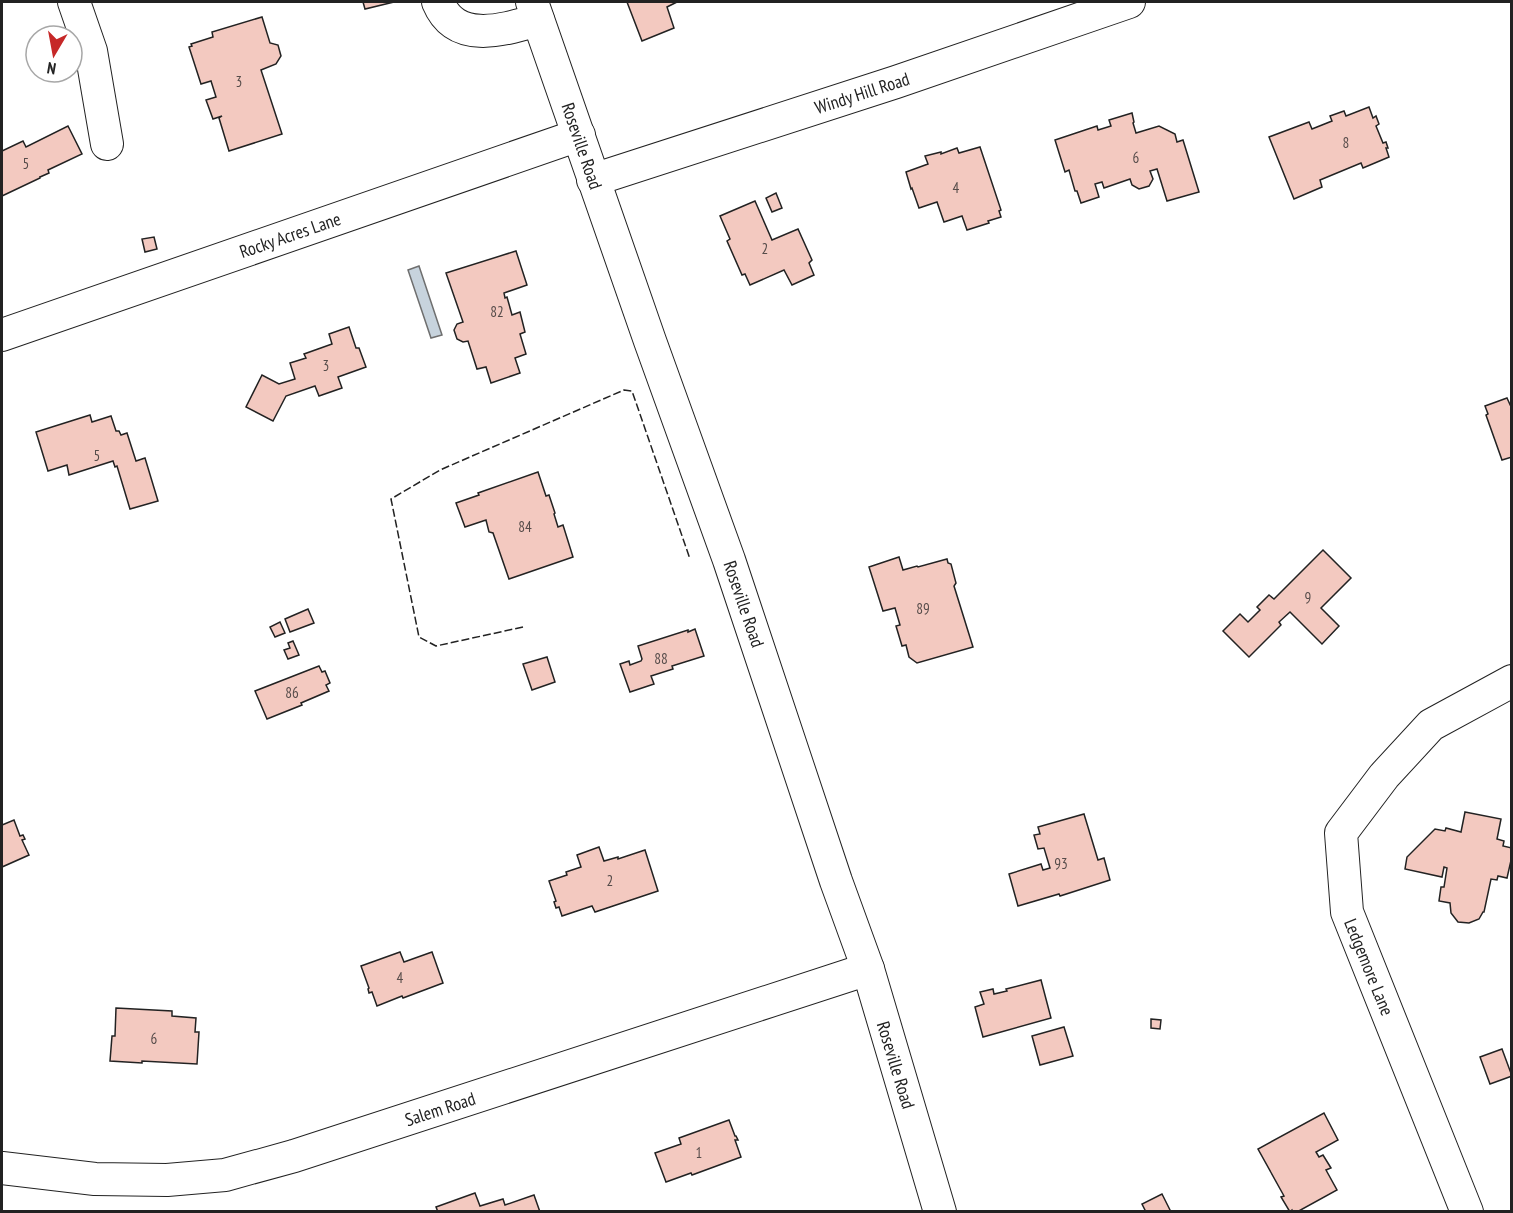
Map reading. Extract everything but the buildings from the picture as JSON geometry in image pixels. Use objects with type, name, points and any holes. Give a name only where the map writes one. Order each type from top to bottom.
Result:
[{"type":"street","points":[[74,2],[92,51],[107,144]]},
{"type":"street","points":[[438,2],[449,20],[459,26],[474,30],[491,31],[535,11]]},
{"type":"street","name":"Windy Hill Road","points":[[593,180],[896,82],[1129,2]]},
{"type":"street","name":"Roseville Road","points":[[535,11],[729,560],[868,969],[940,1212]]},
{"type":"street","name":"Rocky Acres Lane","points":[[2,334],[579,135]]},
{"type":"street","name":"Ledgemore Lane","points":[[1467,1212],[1347,912],[1341,833],[1384,776],[1431,725],[1512,681]]},
{"type":"street","name":"Salem Road","points":[[2,1168],[95,1179],[167,1180],[225,1175],[294,1156],[868,969]]},
{"type":"shaded area","points":[[419,266],[442,335],[431,338],[408,270]]},
{"type":"fence","points":[[523,627],[436,646],[419,637],[391,499],[440,470],[624,390],[632,391],[690,559]]}]
